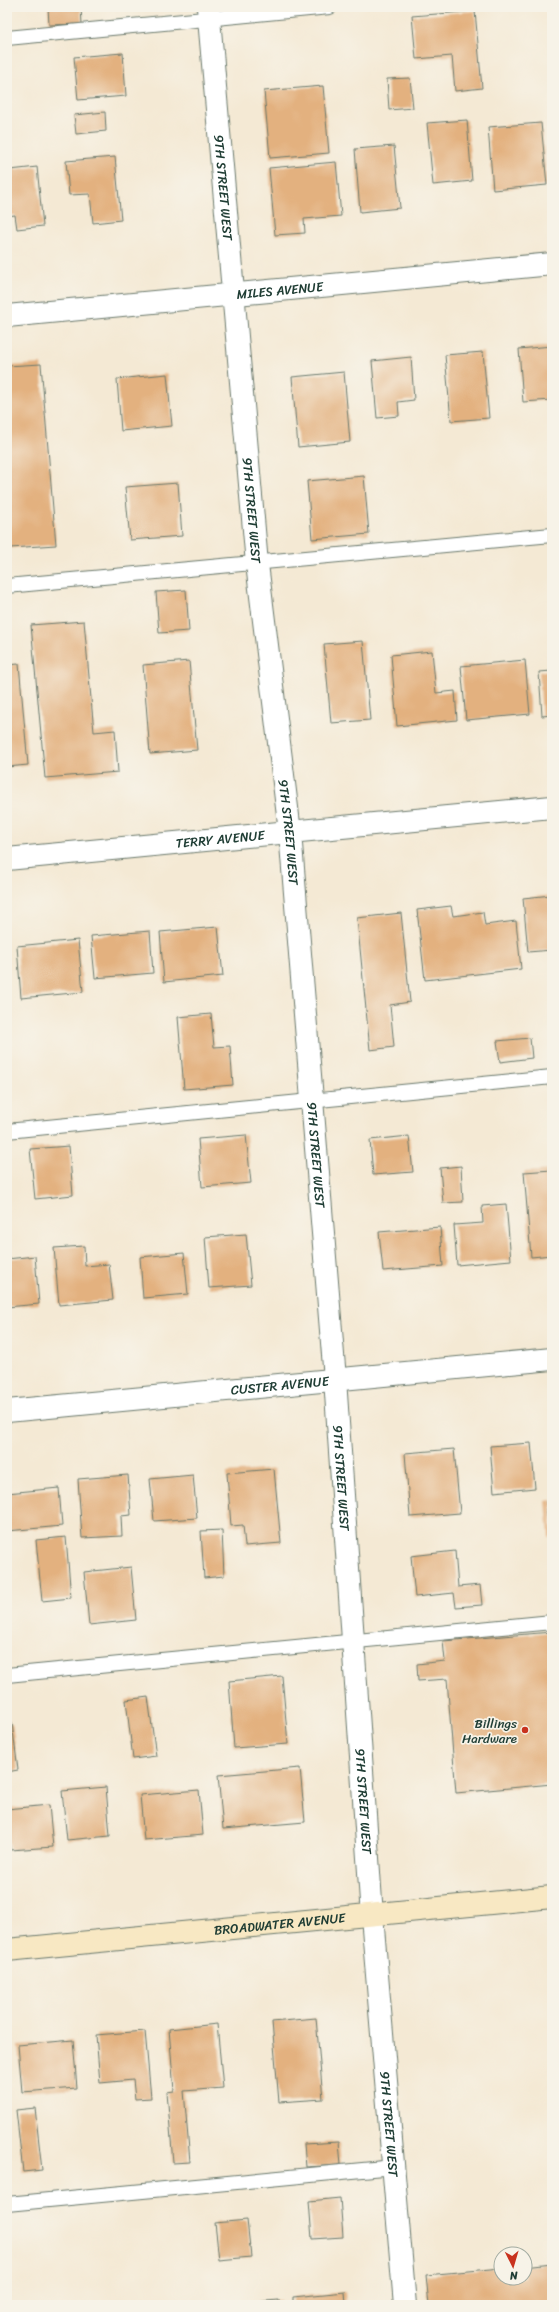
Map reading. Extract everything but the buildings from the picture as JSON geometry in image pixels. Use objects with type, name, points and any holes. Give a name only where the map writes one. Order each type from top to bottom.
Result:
[{"type":"main road","name":"BROADWATER AVENUE","points":[[7,1950],[372,1916],[552,1897]]},
{"type":"street","name":"9TH STREET WEST","points":[[208,13],[235,294],[258,564],[290,832],[311,1102],[335,1379],[372,1916],[405,2305]]},
{"type":"street","name":"MILES AVENUE","points":[[7,316],[552,264]]},
{"type":"street","name":"TERRY AVENUE","points":[[7,859],[552,807]]},
{"type":"street","name":"CUSTER AVENUE","points":[[7,1411],[552,1359]]},
{"type":"lane","points":[[7,38],[208,13],[330,7]]},
{"type":"lane","points":[[7,586],[258,564],[552,535]]},
{"type":"lane","points":[[7,1131],[552,1078]]},
{"type":"lane","points":[[7,1675],[552,1622]]},
{"type":"lane","points":[[7,2204],[394,2166]]},
{"type":"place","name":"Billings Hardware","points":[[525,1730]]}]
